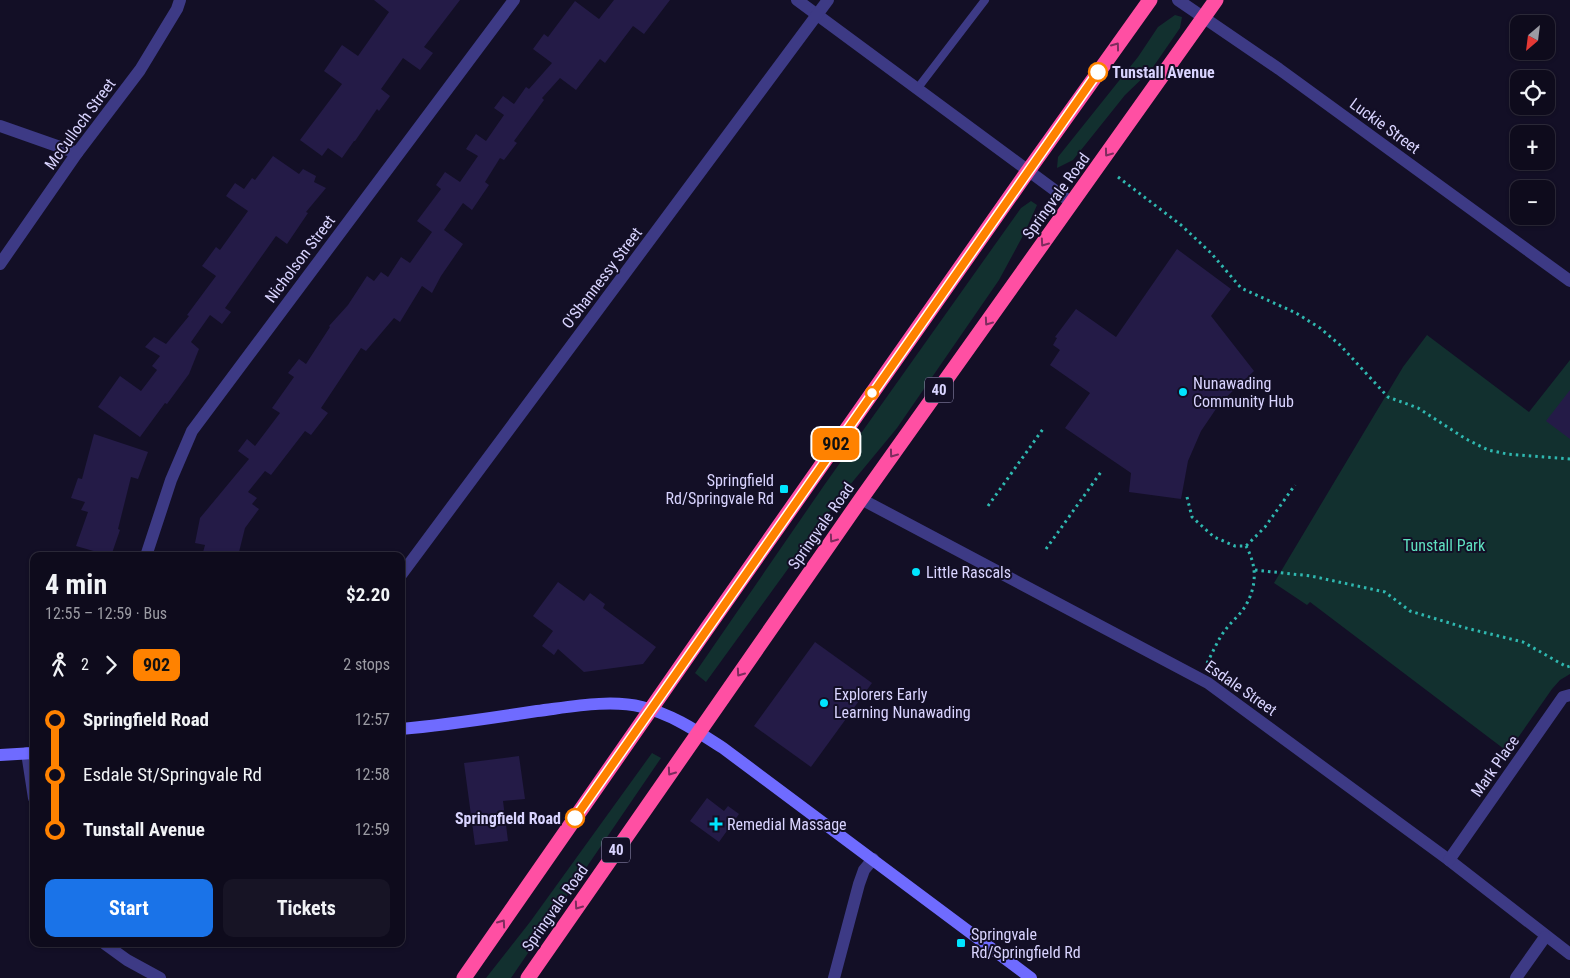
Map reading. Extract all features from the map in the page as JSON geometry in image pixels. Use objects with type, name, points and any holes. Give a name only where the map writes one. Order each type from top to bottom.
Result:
[{"type":"highway","points":[[464,978],[1028,171],[1150,0]]},
{"type":"highway","name":"Springvale Road","points":[[528,978],[861,498],[1216,0]]},
{"type":"main road","points":[[405,729],[572,706],[617,703],[651,710],[675,719],[723,748],[1031,978]]},
{"type":"main road","points":[[0,755],[30,753]]},
{"type":"street","name":"McCulloch Street","points":[[0,264],[77,153],[140,70],[177,9],[180,0]]},
{"type":"street","name":"Nicholson Street","points":[[147,552],[170,480],[192,431],[514,0]]},
{"type":"street","points":[[797,0],[1072,203]]},
{"type":"street","name":"O'Shannessy Street","points":[[405,570],[828,0]]},
{"type":"street","name":"Luckie Street","points":[[1178,0],[1279,69],[1570,281]]},
{"type":"street","points":[[0,126],[77,153]]},
{"type":"street","name":"Esdale Street","points":[[861,498],[1208,683],[1449,860],[1545,937],[1570,954]]},
{"type":"street","name":"Mark Place","points":[[1449,860],[1563,697],[1570,695]]},
{"type":"street","points":[[834,978],[859,884],[864,870],[873,859]]},
{"type":"street","points":[[1516,978],[1545,937]]},
{"type":"street","points":[[109,947],[127,960],[160,978]]},
{"type":"lane","points":[[917,89],[985,0]]},
{"type":"path","points":[[1118,177],[1181,225],[1211,253],[1241,288],[1296,313],[1320,328],[1340,345],[1388,397],[1418,408],[1466,439],[1488,450],[1507,454],[1570,459]]},
{"type":"path","points":[[988,506],[1043,429]]},
{"type":"path","points":[[1046,549],[1101,472]]},
{"type":"path","points":[[1187,498],[1192,517],[1214,537],[1235,546],[1246,546],[1265,528],[1295,485]]},
{"type":"path","points":[[1207,664],[1225,630],[1246,606],[1253,586],[1255,570],[1246,546]]},
{"type":"path","points":[[1255,570],[1311,576],[1385,592],[1410,611],[1466,628],[1523,642],[1567,667],[1570,666]]},
{"type":"green space","points":[[1175,15],[1182,17],[1180,28],[1151,70],[1125,95],[1073,160],[1057,168],[1058,157],[1138,57],[1158,27]]},
{"type":"green space","points":[[1031,201],[1037,205],[999,280],[897,428],[840,497],[706,682],[695,673],[825,484],[1011,222],[1021,208]]},
{"type":"green space","name":"Tunstall Park","points":[[1427,335],[1529,412],[1570,360],[1570,674],[1560,680],[1552,689],[1508,752],[1310,602],[1307,605],[1274,583],[1403,367]]},
{"type":"green space","points":[[652,753],[661,758],[511,978],[486,978],[530,922]]},
{"type":"building","points":[[374,0],[460,0],[424,47],[433,53],[420,70],[403,58],[381,89],[390,96],[379,111],[377,109],[342,158],[328,148],[322,156],[300,140],[342,84],[324,71],[342,45],[358,56],[389,12]]},
{"type":"building","points":[[614,0],[670,0],[644,34],[633,26],[605,63],[600,59],[576,90],[560,78],[542,98],[544,100],[514,141],[517,143],[504,160],[500,158],[485,182],[489,185],[472,210],[463,203],[444,230],[463,244],[432,293],[422,286],[400,322],[394,318],[366,351],[361,348],[321,408],[328,413],[311,435],[305,431],[271,475],[265,471],[248,492],[257,498],[252,504],[259,509],[245,528],[239,552],[203,552],[205,545],[195,543],[200,518],[249,459],[238,451],[247,439],[255,446],[280,413],[272,408],[294,377],[288,373],[299,359],[306,364],[329,326],[348,305],[367,276],[374,281],[381,272],[388,277],[401,257],[410,263],[432,232],[417,221],[441,189],[436,185],[445,172],[460,182],[478,156],[466,149],[476,134],[486,141],[504,115],[494,108],[503,96],[514,104],[526,87],[529,89],[552,63],[533,49],[544,34],[548,37],[575,1],[599,19]]},
{"type":"building","points":[[273,156],[299,174],[303,169],[316,176],[314,182],[326,188],[306,212],[308,213],[287,244],[276,236],[225,308],[231,312],[222,324],[210,315],[191,342],[199,349],[189,374],[140,437],[98,407],[120,376],[141,391],[157,370],[152,366],[160,356],[145,347],[154,337],[166,344],[189,316],[187,315],[216,276],[202,266],[216,247],[220,250],[248,211],[226,196],[235,183],[244,189],[252,178],[255,180]]},
{"type":"building","points":[[1177,249],[1231,289],[1211,316],[1254,371],[1220,403],[1201,431],[1188,461],[1181,499],[1129,492],[1131,473],[1065,428],[1090,393],[1050,365],[1060,350],[1053,345],[1057,338],[1055,337],[1076,309],[1116,337]]},
{"type":"building","points":[[1570,390],[1570,439],[1546,421]]},
{"type":"building","points":[[94,434],[148,452],[138,479],[131,477],[118,529],[120,530],[112,552],[97,552],[76,546],[88,512],[81,510],[85,502],[71,498],[78,478],[82,479]]},
{"type":"building","points":[[558,582],[584,601],[590,593],[605,604],[603,608],[656,647],[643,664],[584,672],[558,649],[554,655],[542,646],[553,631],[533,616]]},
{"type":"building","points":[[815,642],[872,683],[811,767],[754,726]]},
{"type":"building","points":[[519,756],[525,799],[503,801],[508,841],[475,845],[464,763]]},
{"type":"building","points":[[707,798],[724,811],[728,806],[739,814],[719,842],[690,821]]},
{"type":"bus line","name":"902","points":[[575,818],[1098,72]]},
{"type":"place","name":"Tunstall Avenue","points":[[1098,72]]},
{"type":"place","name":"Nunawading Community Hub","points":[[1183,392]]},
{"type":"place","name":"Springfield Rd/Springvale Rd","points":[[784,489]]},
{"type":"place","name":"Little Rascals","points":[[916,572]]},
{"type":"place","name":"Explorers Early Learning Nunawading","points":[[824,703]]},
{"type":"place","name":"Springfield Road","points":[[575,818]]},
{"type":"place","name":"Remedial Massage","points":[[716,824]]},
{"type":"place","name":"Springvale Rd/Springfield Rd","points":[[961,943]]}]
